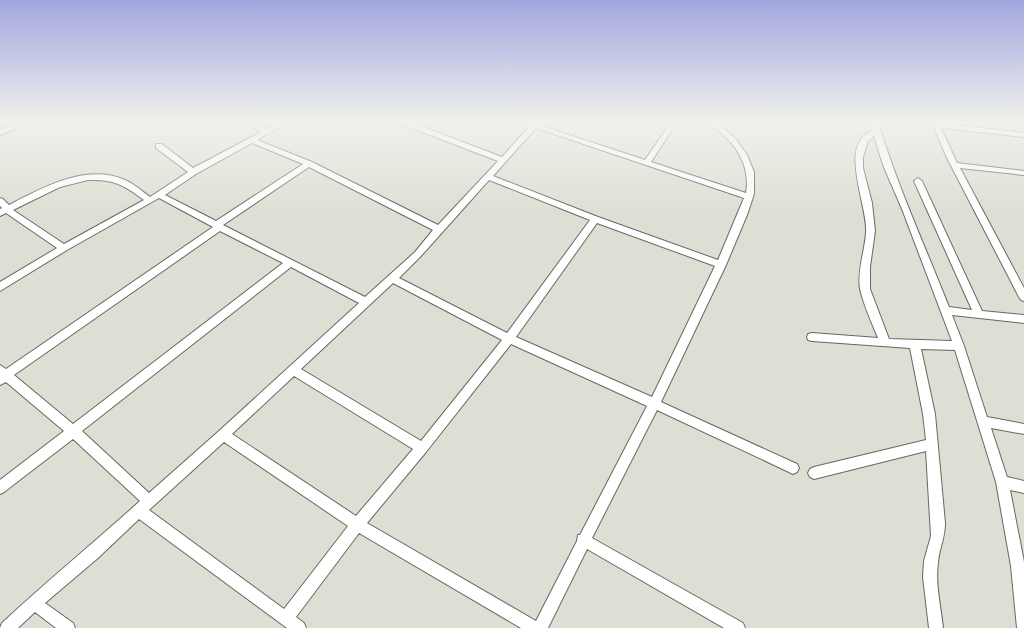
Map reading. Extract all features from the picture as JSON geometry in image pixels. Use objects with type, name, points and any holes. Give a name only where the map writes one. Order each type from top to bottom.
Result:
[{"type":"street","points":[[166,151],[194,172]]},
{"type":"street","points":[[0,287],[64,248],[161,194],[164,190],[231,151]]},
{"type":"street","points":[[278,151],[309,164],[439,229]]},
{"type":"street","points":[[480,151],[503,160]]},
{"type":"street","points":[[7,628],[223,436],[366,302],[393,279],[418,254],[439,229],[511,151]]},
{"type":"street","points":[[616,151],[749,196]]},
{"type":"street","points":[[647,162],[654,151]]},
{"type":"street","points":[[540,628],[583,540],[655,404],[721,265],[749,196],[751,180],[747,162],[739,151]]},
{"type":"street","points":[[861,151],[858,168],[868,203],[871,231],[865,267],[865,290],[886,343]]},
{"type":"street","points":[[882,151],[959,346],[1002,482],[1021,567],[1024,628]]},
{"type":"street","points":[[949,151],[1024,296]]},
{"type":"street","points":[[299,628],[144,506],[73,431],[2,375],[309,164]]},
{"type":"street","points":[[956,165],[1024,172]]},
{"type":"street","points":[[488,177],[595,219],[721,265]]},
{"type":"street","points":[[3,211],[57,185],[93,178],[117,180],[131,186],[149,200]]},
{"type":"street","points":[[918,181],[979,315]]},
{"type":"street","points":[[161,194],[163,197],[218,226],[366,302]]},
{"type":"street","points":[[0,201],[3,211],[64,248]]},
{"type":"street","points":[[286,618],[358,525],[509,339],[595,219]]},
{"type":"street","points":[[0,488],[290,263]]},
{"type":"street","points":[[393,279],[509,339],[793,468]]},
{"type":"street","points":[[946,312],[1024,319]]},
{"type":"street","points":[[812,336],[886,343],[959,346]]},
{"type":"street","points":[[915,344],[929,414],[938,523],[938,536],[931,560],[930,577],[936,628]]},
{"type":"street","points":[[294,370],[422,448]]},
{"type":"street","points":[[983,421],[1024,429]]},
{"type":"street","points":[[223,436],[237,443],[358,525],[535,628]]},
{"type":"street","points":[[814,473],[932,444]]},
{"type":"street","points":[[1002,482],[1024,487]]},
{"type":"street","points":[[583,540],[738,628]]},
{"type":"street","points":[[34,603],[68,628]]}]
